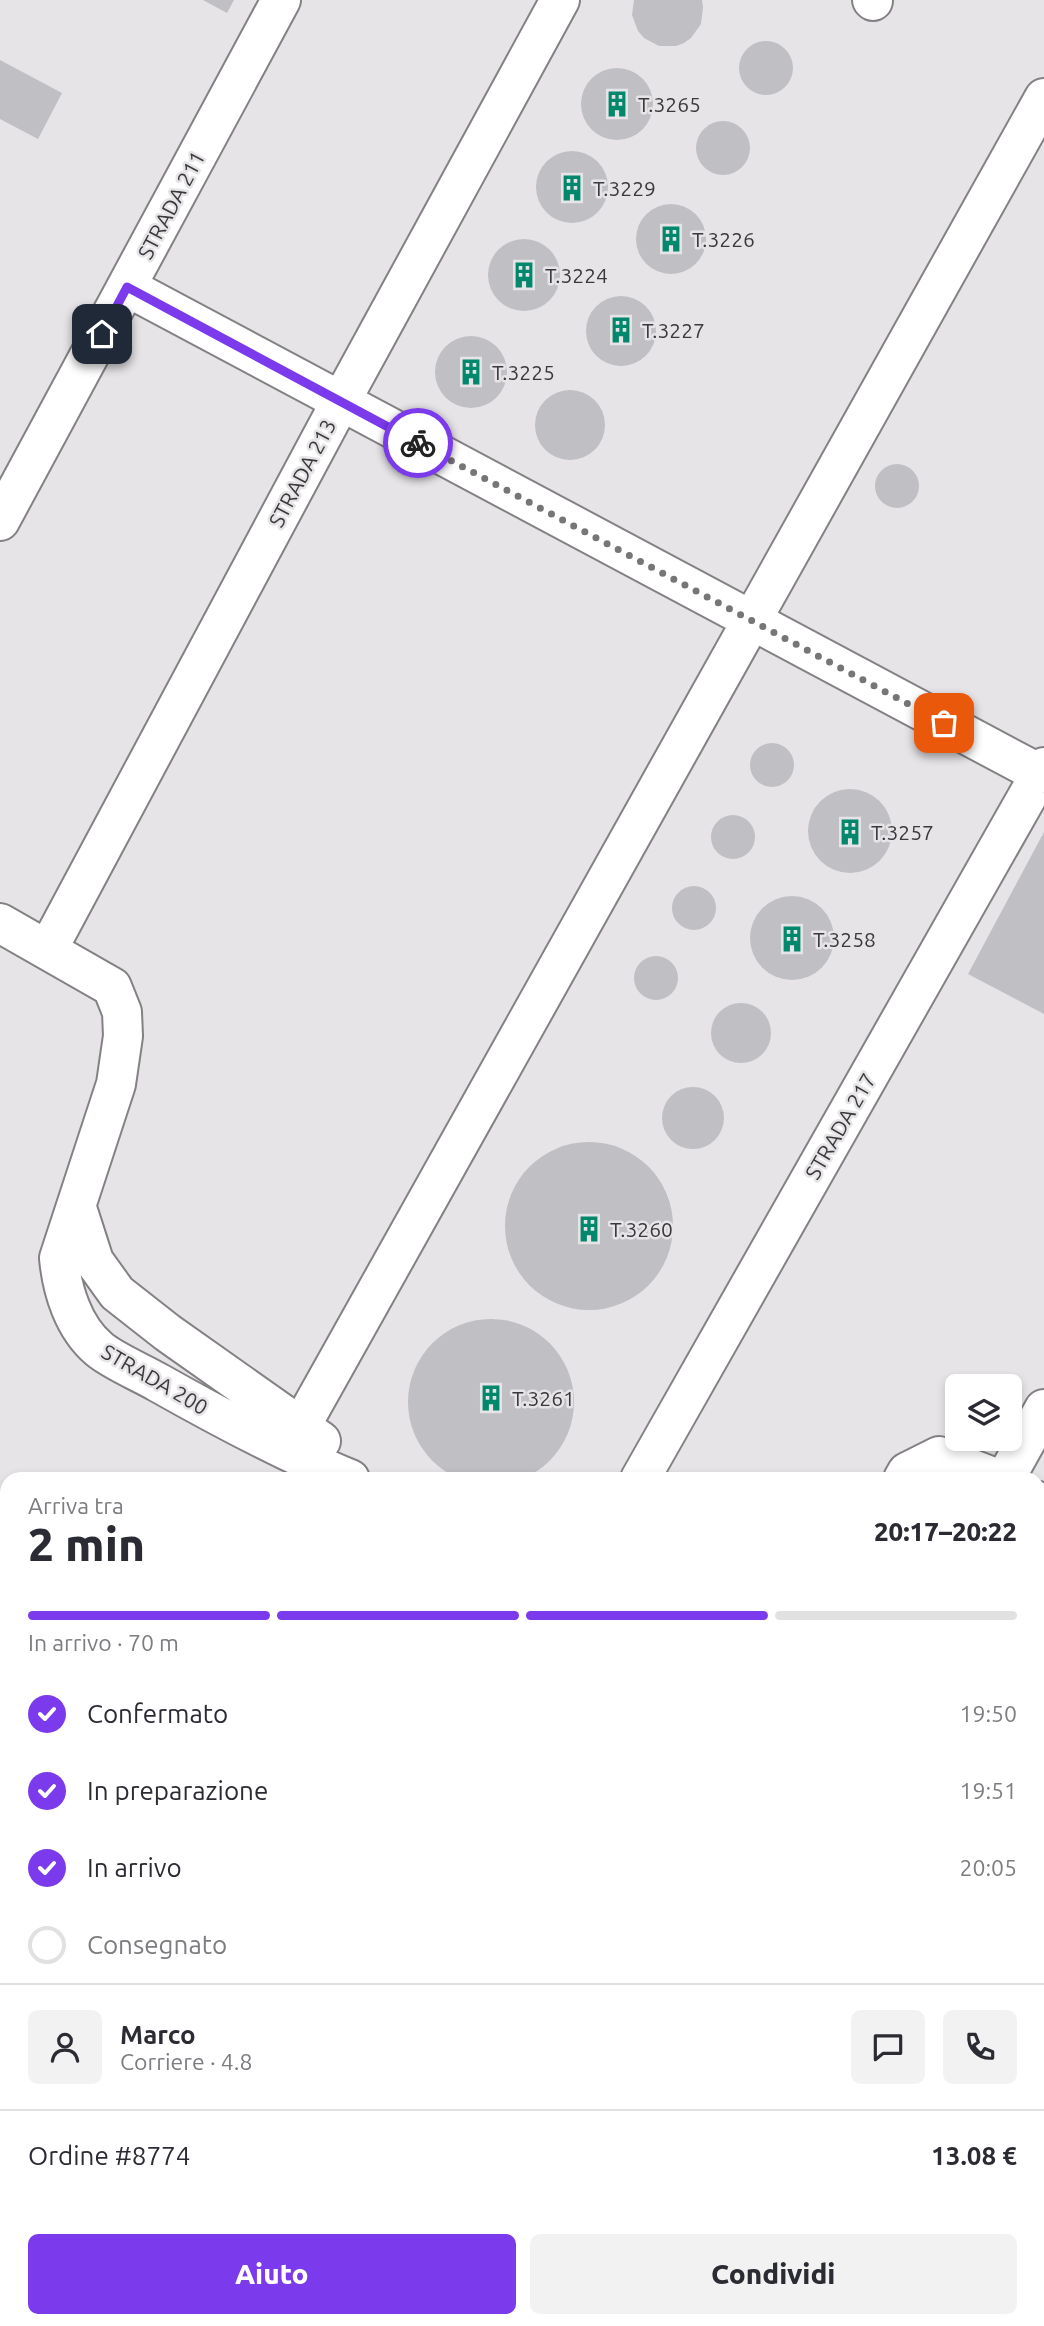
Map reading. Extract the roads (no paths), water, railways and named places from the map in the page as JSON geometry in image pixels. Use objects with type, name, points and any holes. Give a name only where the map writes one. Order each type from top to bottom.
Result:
[{"type":"lane","name":"STRADA 211","points":[[0,521],[281,0]]},
{"type":"lane","name":"STRADA 213","points":[[48,949],[341,401],[560,0]]},
{"type":"lane","points":[[301,1426],[1024,129],[1044,98]]},
{"type":"lane","points":[[127,287],[752,621],[1042,770]]},
{"type":"lane","name":"STRADA 217","points":[[644,1472],[1042,770]]},
{"type":"lane","name":"STRADA 200","points":[[0,923],[112,988],[122,1012],[123,1036],[116,1084],[60,1258],[61,1283],[77,1322],[99,1349],[226,1421],[333,1472]]},
{"type":"lane","name":"STRADA 200","points":[[77,1208],[94,1261],[117,1293],[168,1333],[366,1472]]},
{"type":"lane","points":[[1008,1472],[1044,1409]]},
{"type":"lane","points":[[906,1472],[939,1456],[980,1472]]},
{"type":"place","name":"T.3265","points":[[617,104]]},
{"type":"place","name":"T.3229","points":[[572,188]]},
{"type":"place","name":"T.3226","points":[[671,239]]},
{"type":"place","name":"T.3224","points":[[524,275]]},
{"type":"place","name":"T.3227","points":[[621,330]]},
{"type":"place","name":"T.3225","points":[[471,372]]},
{"type":"place","name":"T.3257","points":[[850,832]]},
{"type":"place","name":"T.3258","points":[[792,939]]},
{"type":"place","name":"T.3260","points":[[589,1229]]},
{"type":"place","name":"T.3261","points":[[491,1398]]}]
